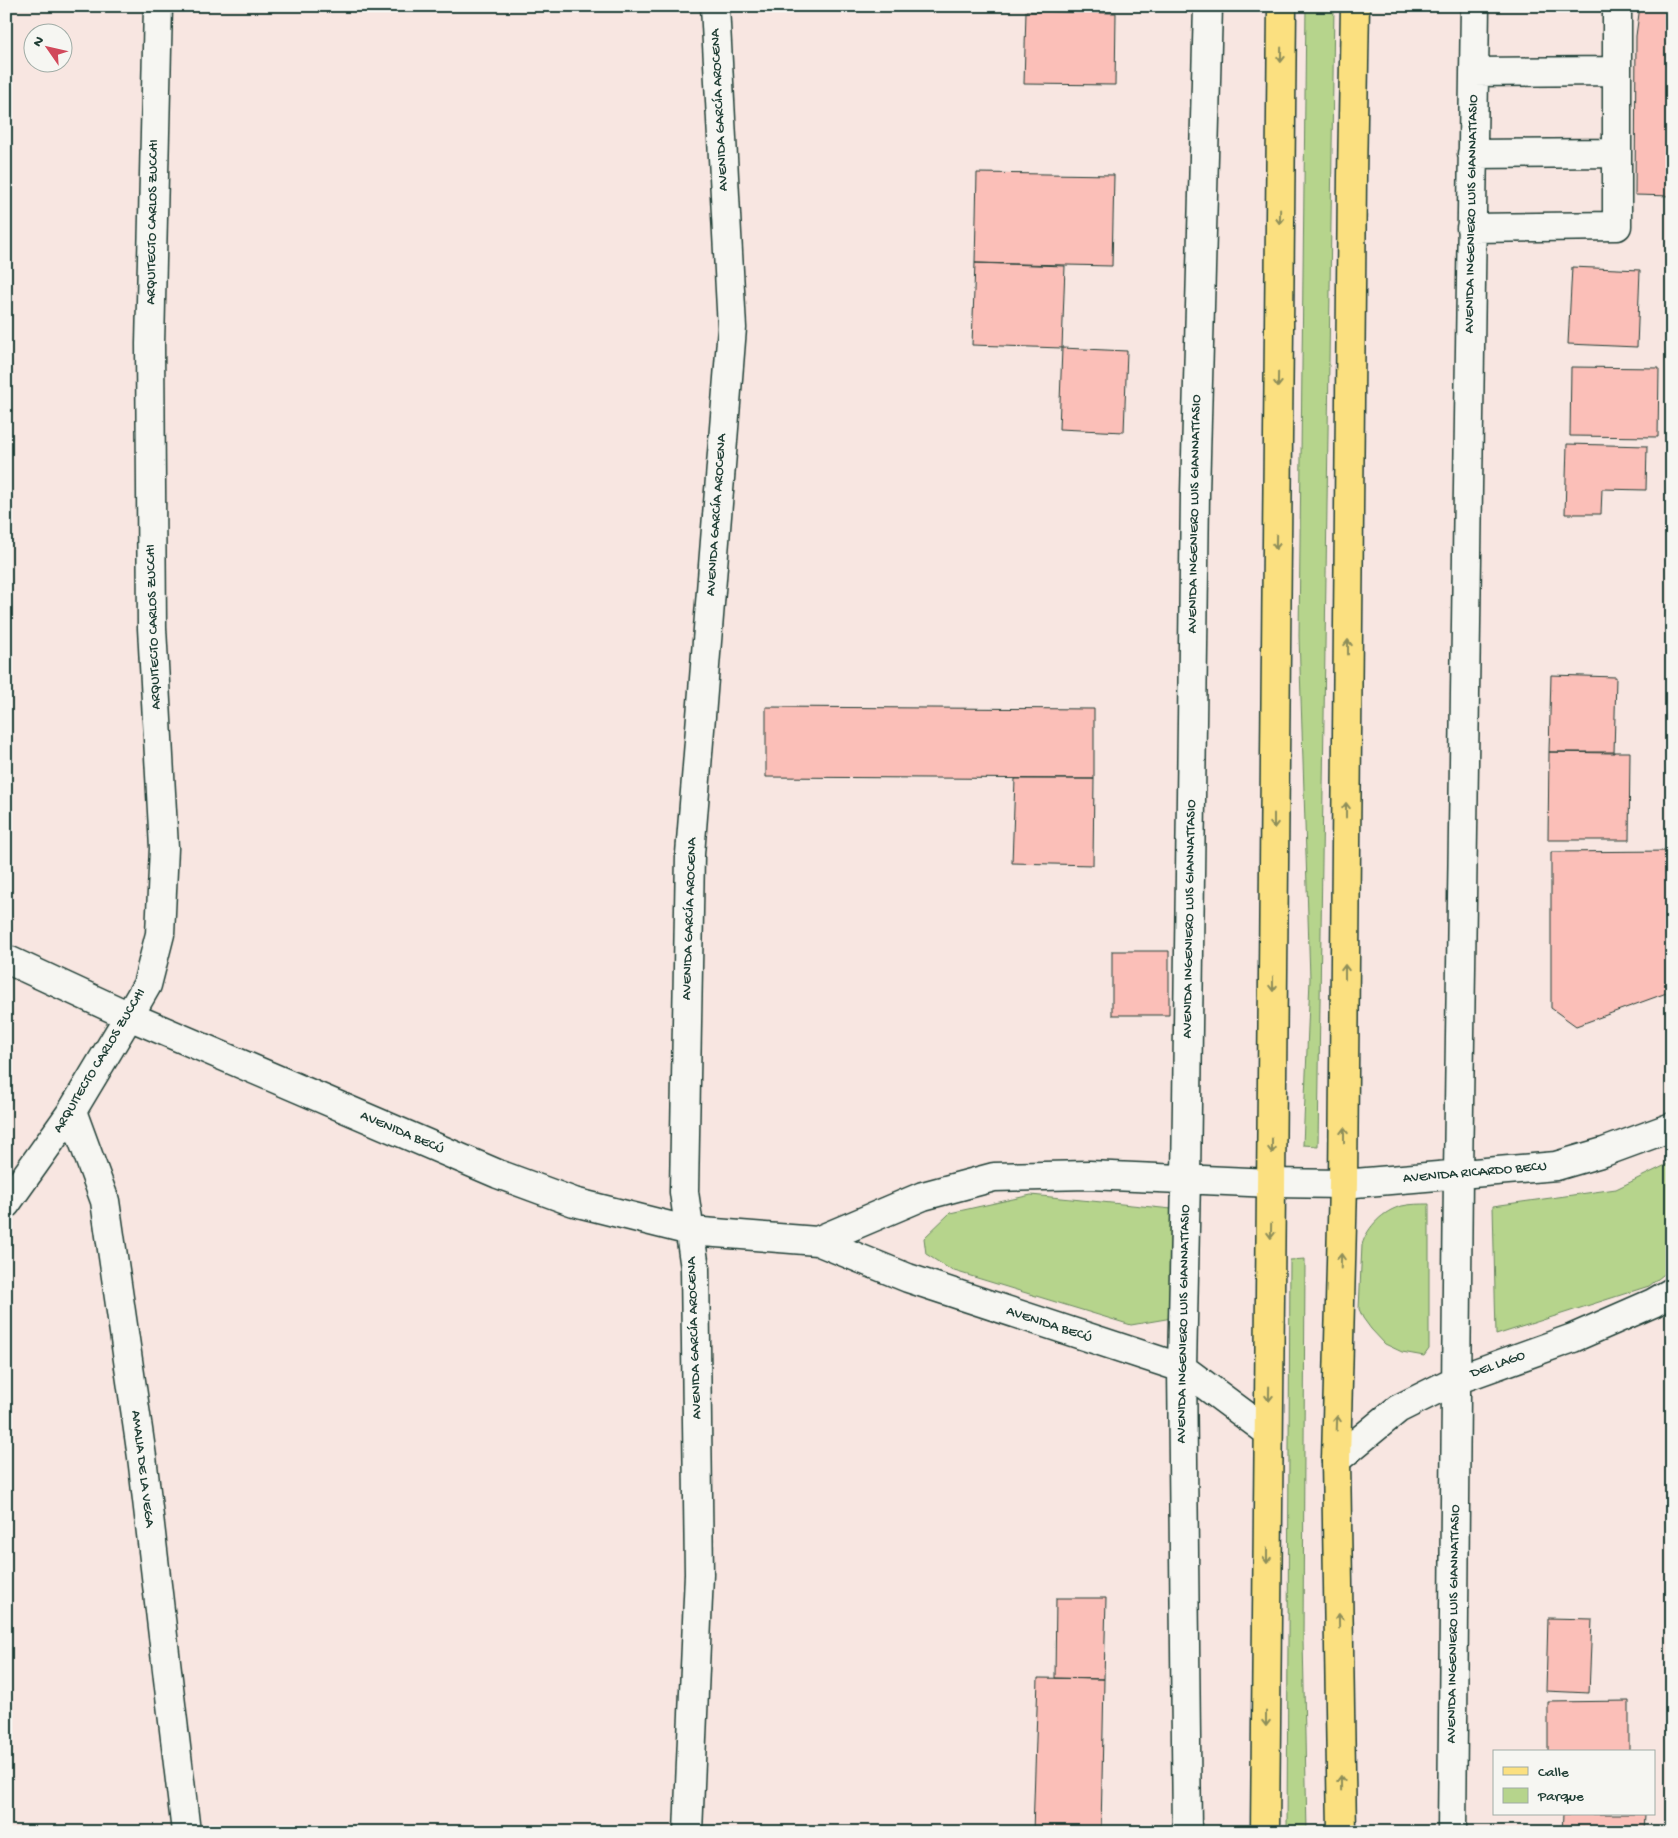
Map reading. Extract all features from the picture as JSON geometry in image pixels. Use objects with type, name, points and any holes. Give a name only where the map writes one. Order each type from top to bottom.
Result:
[{"type":"main road","points":[[1265,1832],[1282,6]]},
{"type":"main road","points":[[1342,1832],[1336,1460],[1343,1184],[1352,176],[1356,6]]},
{"type":"street","name":"ARQUITECTO CARLOS ZUCCHI","points":[[6,1204],[72,1112],[147,985],[160,934],[164,848],[152,628],[150,344],[158,6]]},
{"type":"street","name":"AVENIDA GARCÍA AROCENA","points":[[688,1832],[699,1574],[695,1268],[684,1192],[690,854],[732,328],[715,6]]},
{"type":"street","name":"AVENIDA INGENIERO LUIS GIANNATTASIO","points":[[1186,1832],[1182,1368],[1195,494],[1208,6]]},
{"type":"street","name":"AVENIDA INGENIERO LUIS GIANNATTASIO","points":[[1452,1832],[1458,1174],[1475,6]]},
{"type":"street","points":[[1471,228],[1617,226],[1617,6]]},
{"type":"street","points":[[1474,72],[1617,71]]},
{"type":"street","points":[[1472,154],[1617,153]]},
{"type":"street","name":"AVENIDA BECÚ","points":[[6,959],[129,1016],[498,1174],[574,1202],[690,1231],[817,1241],[908,1278],[1182,1368],[1268,1432]]},
{"type":"street","name":"AMALIA DE LA VEGA","points":[[72,1112],[105,1201],[142,1457],[186,1832]]},
{"type":"street","name":"AVENIDA RICARDO BECU","points":[[1272,1183],[1343,1184],[1556,1166],[1604,1152],[1672,1127]]},
{"type":"street","name":"AVENIDA BECÚ","points":[[817,1241],[923,1196],[994,1177],[1089,1175],[1272,1183]]},
{"type":"street","name":"DEL LAGO","points":[[1336,1460],[1398,1409],[1456,1380],[1574,1338],[1672,1292]]},
{"type":"green space","points":[[1306,6],[1334,6],[1318,1146],[1303,1145],[1310,979],[1299,636]]},
{"type":"green space","points":[[1672,1162],[1672,1268],[1649,1286],[1496,1335],[1493,1206],[1616,1189]]},
{"type":"green space","points":[[1031,1195],[1172,1209],[1172,1318],[1131,1325],[951,1270],[926,1254],[924,1238],[950,1213]]},
{"type":"green space","points":[[1429,1204],[1429,1349],[1424,1356],[1402,1352],[1385,1344],[1371,1329],[1359,1309],[1362,1245],[1372,1226],[1383,1215],[1395,1208]]},
{"type":"green space","points":[[1305,1259],[1303,1639],[1307,1832],[1287,1832],[1290,1260]]},
{"type":"building","points":[[1640,6],[1672,6],[1672,196],[1635,195],[1636,36]]},
{"type":"building","points":[[1026,11],[1116,13],[1115,85],[1024,84]]},
{"type":"building","points":[[977,173],[1114,175],[1112,266],[975,263]]},
{"type":"building","points":[[975,263],[1065,266],[1062,348],[972,345]]},
{"type":"building","points":[[1572,267],[1640,270],[1637,347],[1568,344]]},
{"type":"building","points":[[1062,348],[1127,351],[1124,432],[1059,429]]},
{"type":"building","points":[[1571,367],[1659,368],[1658,437],[1570,436]]},
{"type":"building","points":[[1567,444],[1647,446],[1646,490],[1602,489],[1601,514],[1565,514]]},
{"type":"building","points":[[1551,675],[1616,677],[1614,753],[1549,752]]},
{"type":"building","points":[[766,707],[1094,709],[1094,779],[766,777]]},
{"type":"building","points":[[1549,752],[1630,752],[1629,840],[1548,840]]},
{"type":"building","points":[[1015,779],[1094,779],[1093,865],[1012,863]]},
{"type":"building","points":[[1672,851],[1672,991],[1576,1026],[1551,1008],[1551,852]]},
{"type":"building","points":[[1112,951],[1169,951],[1169,1015],[1112,1015]]},
{"type":"building","points":[[1056,1598],[1106,1598],[1104,1679],[1055,1678]]},
{"type":"building","points":[[1548,1618],[1592,1619],[1589,1693],[1546,1691]]},
{"type":"building","points":[[1038,1678],[1104,1679],[1101,1832],[1033,1832]]},
{"type":"building","points":[[1629,1701],[1629,1750],[1548,1750],[1548,1702]]},
{"type":"building","points":[[1563,1816],[1645,1816],[1644,1832],[1562,1832]]}]
